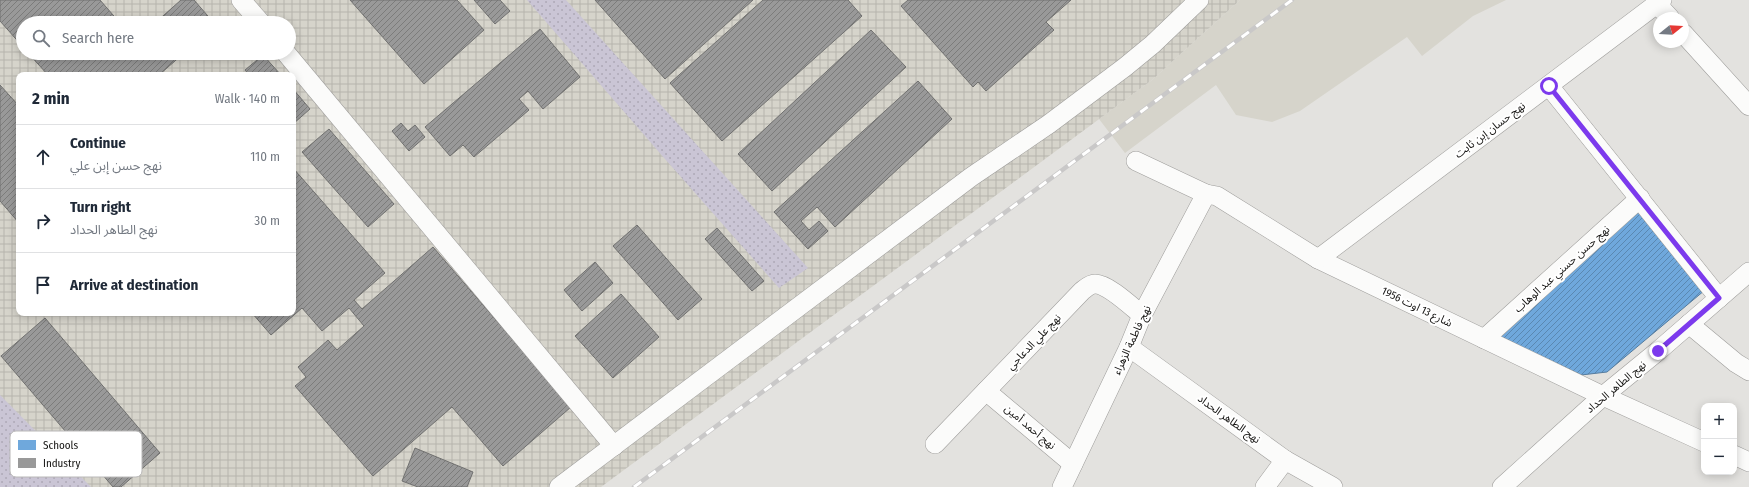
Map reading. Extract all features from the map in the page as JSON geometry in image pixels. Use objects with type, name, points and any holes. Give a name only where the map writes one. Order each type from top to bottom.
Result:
[{"type":"street","points":[[242,0],[255,16]]},
{"type":"street","points":[[560,487],[971,177],[1049,124],[1125,67],[1153,44],[1199,0]]},
{"type":"street","points":[[1659,2],[1666,12]]},
{"type":"street","name":"نهج حسان إبن ثابت","points":[[1318,259],[1659,2]]},
{"type":"street","points":[[1689,40],[1749,106]]},
{"type":"street","points":[[292,60],[614,446]]},
{"type":"street","points":[[1549,86],[1719,298]]},
{"type":"street","name":"شارع 13 اوت 1956","points":[[1136,161],[1206,194],[1217,196],[1318,259],[1603,396],[1701,441]]},
{"type":"street","name":"نهج فاطمة الزهراء","points":[[1062,487],[1129,347],[1142,316],[1206,194]]},
{"type":"street","name":"نهج حسن حسني عبد الوهاب","points":[[1484,339],[1640,198]]},
{"type":"street","name":"نهج الطاهر الحداد","points":[[1508,486],[1603,396],[1749,272]]},
{"type":"street","name":"نهج علي الدعاجي","points":[[935,444],[1082,291],[1089,286],[1096,284],[1105,286],[1142,316]]},
{"type":"street","points":[[1689,324],[1736,363],[1749,371]]},
{"type":"street","name":"نهج الطاهر الحداد","points":[[1129,347],[1285,460],[1333,487]]},
{"type":"street","name":"نهج أحمد أمين","points":[[986,391],[1073,464]]},
{"type":"street","points":[[1737,457],[1749,462]]},
{"type":"street","points":[[1265,487],[1285,460]]},
{"type":"shaded area","points":[[0,0],[1240,0],[1152,80],[601,487],[0,487]]},
{"type":"shaded area","points":[[527,0],[566,0],[808,268],[779,288]]},
{"type":"shaded area","points":[[1240,0],[1506,0],[1473,16],[1422,56],[1407,37],[1300,111],[1272,122],[1236,115],[1216,85],[1125,153],[1099,119],[1152,80]]},
{"type":"shaded area","points":[[0,395],[36,431],[10,431],[10,477],[81,477],[91,487],[0,487]]},
{"type":"building: Schools","points":[[1640,209],[1705,290],[1607,372],[1581,375],[1501,340],[1501,331]]},
{"type":"building: Industry","points":[[0,0],[100,0],[114,16],[16,16],[16,39],[0,21]]},
{"type":"building: Industry","points":[[181,0],[194,0],[208,16],[163,16]]},
{"type":"building: Industry","points":[[350,0],[457,0],[484,30],[424,84]]},
{"type":"building: Industry","points":[[474,0],[500,0],[510,11],[495,24]]},
{"type":"building: Industry","points":[[595,0],[753,0],[665,79]]},
{"type":"building: Industry","points":[[763,0],[848,0],[862,16],[722,141],[670,83]]},
{"type":"building: Industry","points":[[908,0],[1071,0],[1046,22],[1054,30],[986,91],[978,82],[973,87],[901,6]]},
{"type":"building: Industry","points":[[540,29],[580,77],[543,109],[528,91],[519,99],[529,110],[474,157],[463,145],[450,156],[425,127]]},
{"type":"building: Industry","points":[[871,30],[906,67],[772,191],[738,154]]},
{"type":"building: Industry","points":[[34,60],[176,60],[162,72],[45,72]]},
{"type":"building: Industry","points":[[257,60],[268,60],[278,72],[247,72],[245,70]]},
{"type":"building: Industry","points":[[918,81],[952,119],[835,227],[817,207],[801,221],[809,230],[819,221],[828,231],[808,249],[774,212]]},
{"type":"building: Industry","points":[[0,85],[16,103],[16,220],[0,201]]},
{"type":"building: Industry","points":[[296,93],[310,109],[296,121]]},
{"type":"building: Industry","points":[[401,123],[408,131],[415,125],[425,137],[409,151],[392,131]]},
{"type":"building: Industry","points":[[329,129],[394,204],[368,227],[302,152]]},
{"type":"building: Industry","points":[[296,171],[385,273],[354,300],[362,309],[433,247],[571,407],[503,466],[452,407],[373,476],[295,386],[306,377],[298,367],[328,340],[337,350],[364,326],[349,308],[322,331],[302,308],[296,313]]},
{"type":"building: Industry","points":[[637,225],[702,299],[678,320],[613,246]]},
{"type":"building: Industry","points":[[717,228],[764,281],[752,291],[705,239]]},
{"type":"building: Industry","points":[[595,262],[613,283],[582,311],[564,290]]},
{"type":"building: Industry","points":[[621,294],[659,337],[613,378],[575,336]]},
{"type":"building: Industry","points":[[255,316],[293,316],[271,335]]},
{"type":"building: Industry","points":[[45,318],[141,431],[65,431],[1,356]]},
{"type":"building: Industry","points":[[142,432],[160,453],[142,469]]},
{"type":"building: Industry","points":[[415,448],[473,472],[467,487],[418,487],[402,481]]},
{"type":"building: Industry","points":[[104,477],[132,477],[121,487],[113,487]]},
{"type":"railway","points":[[634,487],[1292,0]]},
{"type":"route","points":[[1549,86],[1719,298],[1658,351]]}]
